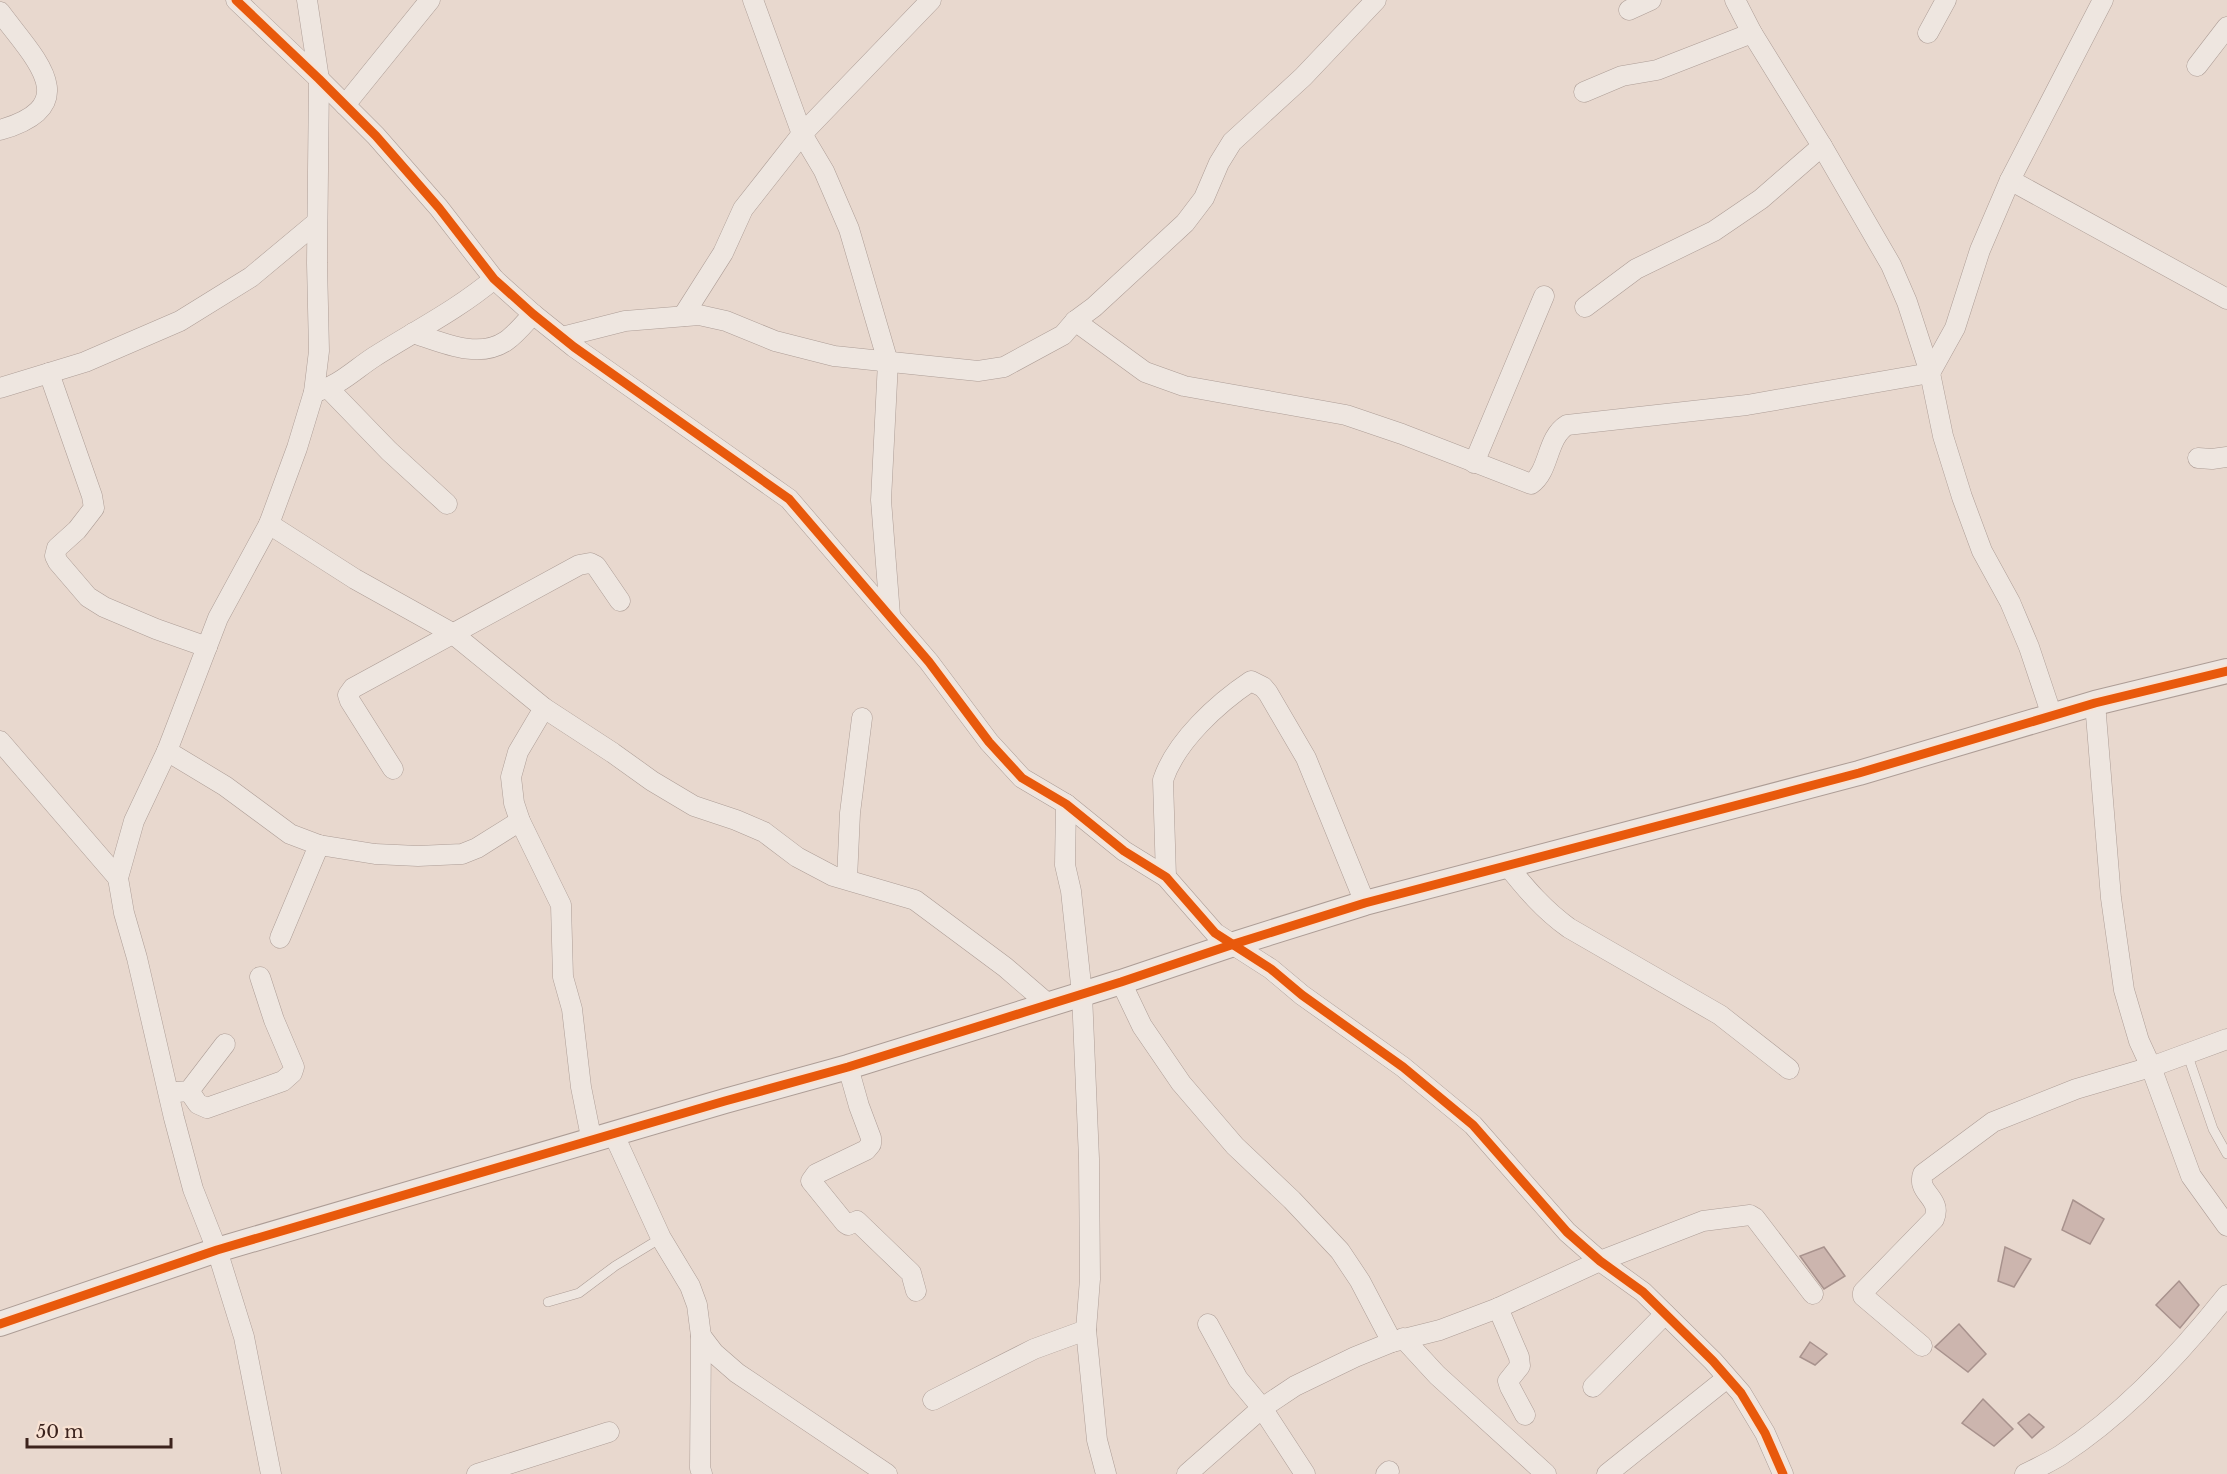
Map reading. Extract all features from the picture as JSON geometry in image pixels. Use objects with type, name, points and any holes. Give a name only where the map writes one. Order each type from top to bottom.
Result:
[{"type":"street","points":[[237,0],[345,105],[439,208],[494,279],[562,337],[714,448],[789,499],[890,615],[929,662],[988,742],[1022,778],[1066,804],[1124,851],[1166,877],[1215,933],[1234,944],[1403,1067],[1473,1125],[1567,1232],[1600,1261],[1643,1292],[1741,1393],[1765,1433],[1783,1474]]},
{"type":"street","points":[[272,1474],[244,1337],[218,1250],[193,1189],[124,913],[118,878],[134,821],[167,751],[218,618],[269,524],[297,448],[322,391],[319,351],[317,222],[319,79],[307,0]]},
{"type":"street","points":[[345,105],[430,0]]},
{"type":"street","points":[[753,0],[802,134],[824,171],[849,229],[888,362],[881,500],[890,615]]},
{"type":"street","points":[[683,316],[723,253],[743,209],[802,134],[931,0]]},
{"type":"street","points":[[562,337],[625,321],[699,315],[726,321],[775,341],[834,356],[978,371],[1004,367],[1063,335],[1075,321],[1094,307],[1185,223],[1204,198],[1219,163],[1232,142],[1303,76],[1376,0]]},
{"type":"street","points":[[1629,10],[1651,0]]},
{"type":"street","points":[[1735,0],[1752,33],[1822,146],[1891,265],[1907,302],[1930,373],[1943,436],[1962,497],[1982,551],[2010,602],[2029,646],[2052,716]]},
{"type":"street","points":[[1928,33],[1946,0]]},
{"type":"street","points":[[1930,373],[1955,328],[1980,250],[2010,180],[2103,0]]},
{"type":"street","points":[[0,12],[42,69],[48,87],[48,96],[41,108],[31,117],[19,125],[0,130]]},
{"type":"street","points":[[2197,66],[2227,27]]},
{"type":"street","points":[[1584,92],[1622,76],[1657,70],[1752,33]]},
{"type":"street","points":[[1585,307],[1636,269],[1714,231],[1761,199],[1822,146]]},
{"type":"street","points":[[2010,180],[2227,299]]},
{"type":"street","points":[[0,388],[85,362],[180,321],[251,277],[317,222]]},
{"type":"street","points":[[322,391],[468,300],[494,279]]},
{"type":"street","points":[[1474,463],[1544,296]]},
{"type":"street","points":[[413,333],[472,350],[492,347],[504,342],[533,314]]},
{"type":"street","points":[[1075,321],[1145,372],[1174,383],[1346,415],[1531,484],[1539,475],[1554,438],[1567,424],[1747,405],[1930,373]]},
{"type":"street","points":[[49,373],[92,496],[94,508],[77,530],[57,548],[55,556],[58,562],[88,597],[104,607],[207,647]]},
{"type":"street","points":[[322,391],[447,504]]},
{"type":"street","points":[[2198,458],[2227,457]]},
{"type":"street","points":[[269,524],[355,579],[452,633],[544,708],[651,781],[694,806],[764,832],[817,868],[833,876],[915,900],[1005,968],[1048,1004]]},
{"type":"street","points":[[393,770],[350,701],[348,695],[353,688],[579,565],[590,563],[596,566],[620,602]]},
{"type":"street","points":[[0,1324],[218,1250],[848,1067],[1122,982],[1365,903],[1859,773],[2095,703],[2227,671]]},
{"type":"street","points":[[1166,877],[1163,780],[1168,767],[1181,747],[1227,697],[1251,681],[1263,687],[1268,693],[1306,758],[1365,903]]},
{"type":"street","points":[[2095,703],[2117,949],[2127,1000],[2139,1041],[2151,1067],[2191,1176],[2227,1226]]},
{"type":"street","points":[[544,708],[518,752],[511,777],[514,803],[561,905],[563,977],[572,1009],[580,1087],[603,1138],[690,1286],[697,1305],[701,1336],[699,1394],[702,1474]]},
{"type":"street","points":[[847,879],[850,813],[862,718]]},
{"type":"street","points":[[0,741],[118,878]]},
{"type":"street","points":[[167,751],[225,786],[290,834],[319,845],[375,854],[418,856],[462,854],[477,848],[520,820]]},
{"type":"street","points":[[1066,804],[1065,865],[1071,891],[1082,994],[1089,1159],[1090,1279],[1086,1330],[1097,1440],[1106,1474]]},
{"type":"street","points":[[280,938],[319,845]]},
{"type":"street","points":[[1508,865],[1527,891],[1547,912],[1569,928],[1720,1015],[1789,1070]]},
{"type":"street","points":[[189,1091],[198,1104],[207,1108],[283,1081],[292,1073],[294,1067],[274,1020],[261,977]]},
{"type":"street","points":[[1122,982],[1142,1026],[1181,1083],[1235,1146],[1292,1200],[1340,1251],[1398,1340],[1546,1474]]},
{"type":"street","points":[[1922,1346],[1863,1296],[1863,1292],[1934,1220],[1937,1212],[1936,1204],[1923,1187],[1923,1174],[1993,1122],[2076,1089],[2151,1067],[2227,1039]]},
{"type":"street","points":[[168,1093],[189,1091],[225,1044]]},
{"type":"street","points":[[848,1067],[871,1144],[866,1150],[816,1174],[811,1181],[845,1223],[857,1221],[899,1260],[911,1273],[916,1291]]},
{"type":"street","points":[[1187,1474],[1262,1408],[1295,1386],[1355,1357],[1398,1340],[1440,1330],[1498,1308],[1600,1261],[1703,1221],[1750,1215],[1755,1218],[1813,1294]]},
{"type":"street","points":[[2025,1474],[2060,1456],[2095,1431],[2161,1371],[2227,1295]]},
{"type":"street","points":[[1498,1308],[1519,1357],[1520,1366],[1508,1380],[1525,1415]]},
{"type":"street","points":[[1593,1387],[1665,1314]]},
{"type":"street","points":[[1208,1324],[1238,1379],[1262,1408],[1305,1474]]},
{"type":"street","points":[[933,1400],[1034,1349],[1086,1330]]},
{"type":"street","points":[[701,1336],[714,1353],[737,1373],[887,1474]]},
{"type":"street","points":[[1607,1474],[1727,1378]]},
{"type":"street","points":[[477,1474],[609,1432]]},
{"type":"lane","points":[[2187,1053],[2212,1129],[2227,1154]]},
{"type":"lane","points":[[548,1302],[579,1293],[591,1282],[660,1238]]},
{"type":"building","points":[[2073,1200],[2104,1219],[2090,1244],[2062,1230]]},
{"type":"building","points":[[1824,1247],[1845,1276],[1824,1289],[1800,1256]]},
{"type":"building","points":[[2005,1247],[2031,1259],[2014,1287],[1998,1281]]},
{"type":"building","points":[[2179,1281],[2199,1305],[2180,1328],[2156,1305]]},
{"type":"building","points":[[1959,1324],[1986,1354],[1968,1372],[1935,1347]]},
{"type":"building","points":[[1810,1342],[1827,1354],[1815,1365],[1800,1357]]},
{"type":"building","points":[[1983,1399],[2013,1429],[1994,1446],[1962,1423]]},
{"type":"building","points":[[2029,1414],[2044,1427],[2032,1438],[2018,1423]]},
{"type":"cycle path","points":[[236,0],[376,136],[439,208],[494,279],[574,347],[789,499],[929,662],[989,742],[1022,778],[1066,804],[1124,851],[1166,877],[1215,933],[1271,969],[1302,995],[1403,1067],[1473,1125],[1567,1232],[1600,1261],[1643,1292],[1713,1361],[1741,1393],[1765,1433],[1783,1474]]},
{"type":"cycle path","points":[[0,1324],[217,1250],[848,1067],[1365,903],[1859,773],[2095,703],[2227,671]]}]
